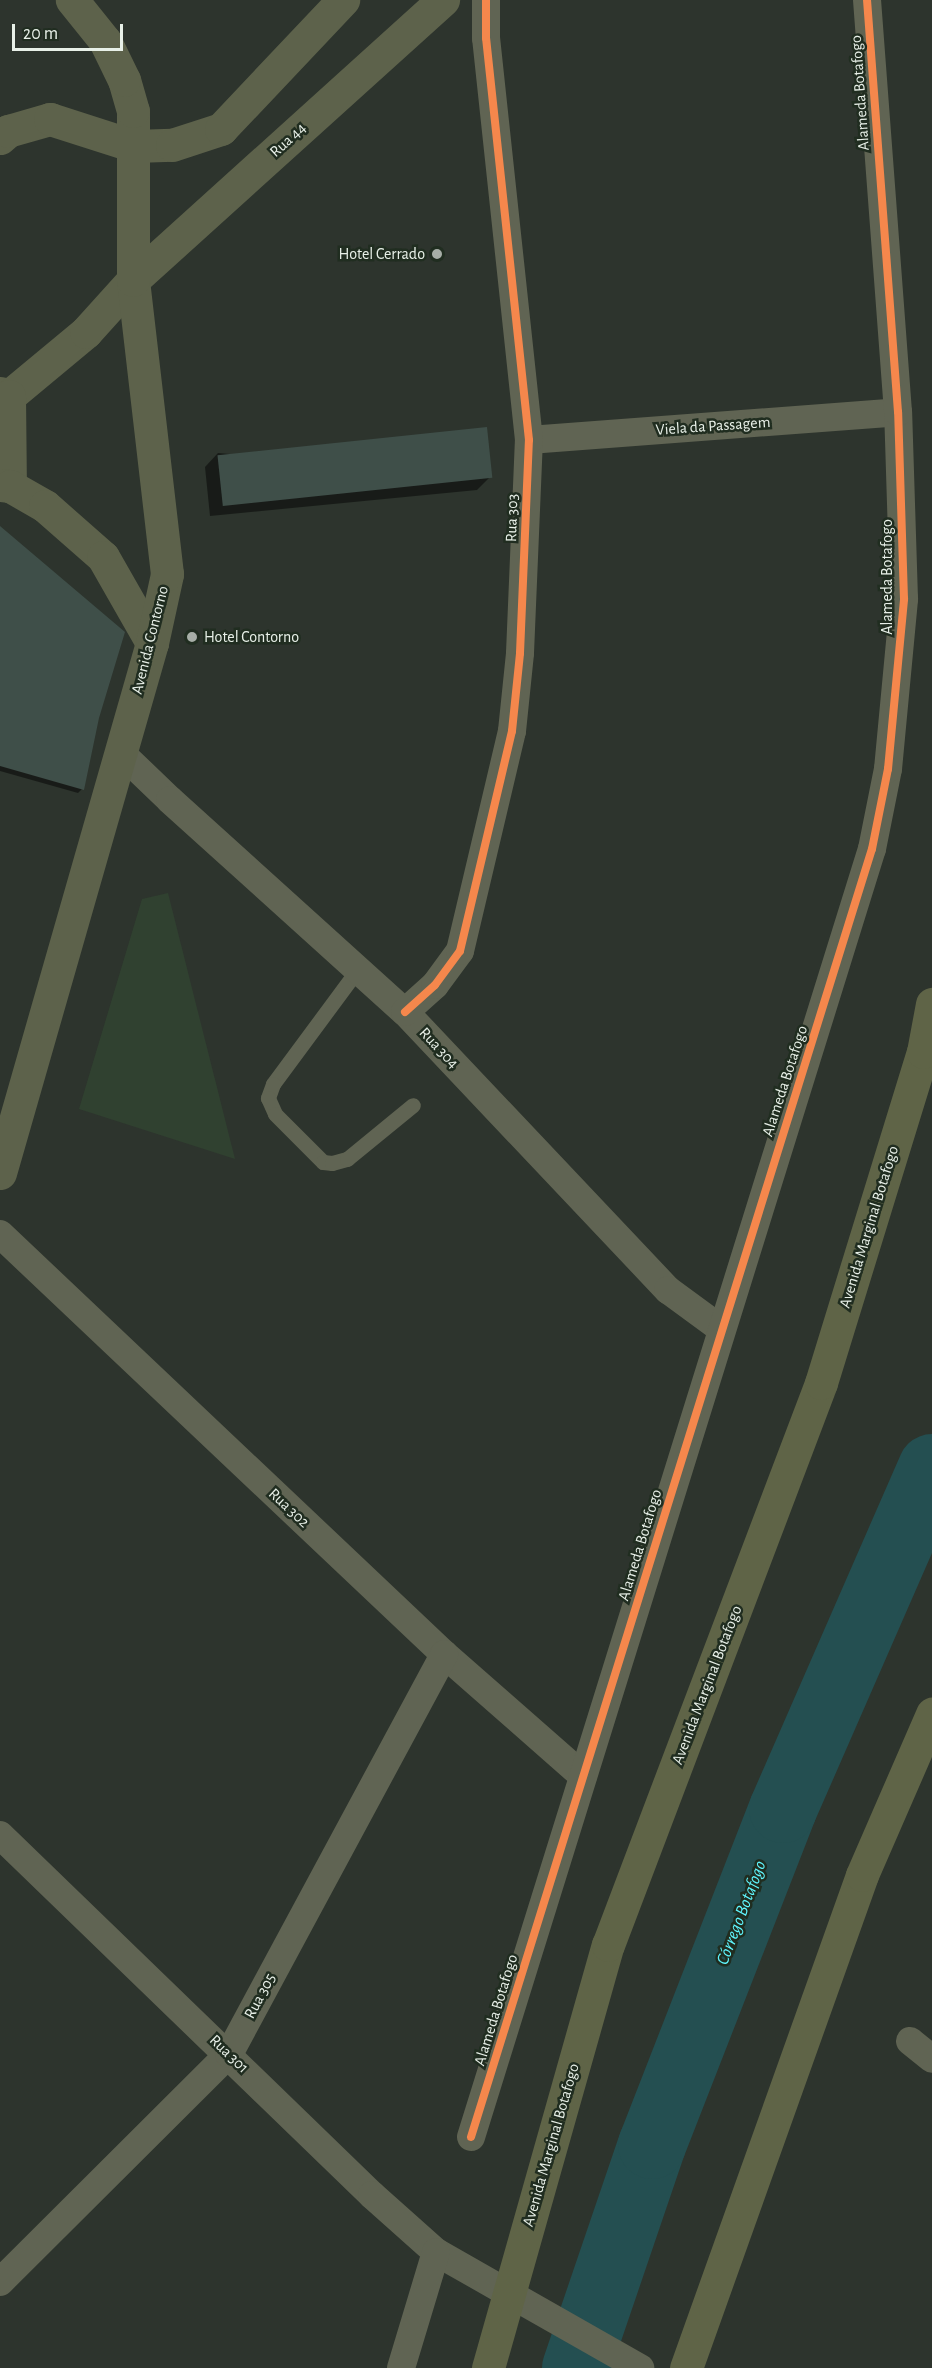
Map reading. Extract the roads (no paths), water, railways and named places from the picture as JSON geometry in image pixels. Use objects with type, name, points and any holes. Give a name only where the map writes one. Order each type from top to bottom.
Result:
[{"type":"main road","name":"Avenida Contorno","points":[[0,1173],[153,643],[167,574],[133,280],[133,111],[124,80],[105,41],[72,0]]},
{"type":"main road","points":[[0,138],[8,131],[50,119],[134,146],[172,145],[221,129],[343,0]]},
{"type":"main road","name":"Rua 44","points":[[4,395],[86,332],[133,280],[443,0]]},
{"type":"main road","points":[[4,395],[5,485],[45,506],[103,557],[153,643]]},
{"type":"main road","name":"Avenida Marginal Botafogo","points":[[488,2368],[608,1945],[821,1383],[923,1052],[932,1004]]},
{"type":"main road","points":[[686,2368],[862,1875],[932,1714]]},
{"type":"street","name":"Rua 303","points":[[405,1012],[435,985],[460,951],[512,731],[520,653],[529,440],[486,38],[486,0]]},
{"type":"street","name":"Alameda Botafogo","points":[[471,2137],[720,1329],[872,849],[888,769],[904,599],[898,412],[867,0]]},
{"type":"street","name":"Viela da Passagem","points":[[529,440],[898,412]]},
{"type":"street","name":"Rua 304","points":[[120,752],[405,1012],[668,1290],[720,1329]]},
{"type":"street","name":"Rua 302","points":[[0,1234],[444,1654],[583,1776]]},
{"type":"street","name":"Rua 305","points":[[0,2282],[228,2054],[444,1654]]},
{"type":"street","name":"Rua 301","points":[[0,1835],[372,2195],[436,2252],[640,2368]]},
{"type":"street","points":[[910,2041],[932,2059]]},
{"type":"street","points":[[400,2368],[436,2252]]},
{"type":"lane","points":[[358,969],[273,1084],[268,1098],[275,1114],[323,1162],[332,1163],[347,1159],[413,1105]]},
{"type":"waterway","name":"Córrego Botafogo","points":[[576,2368],[652,2145],[783,1809],[932,1468]]},
{"type":"place","name":"Hotel Cerrado","points":[[437,254]]},
{"type":"place","name":"Hotel Contorno","points":[[192,637]]}]
